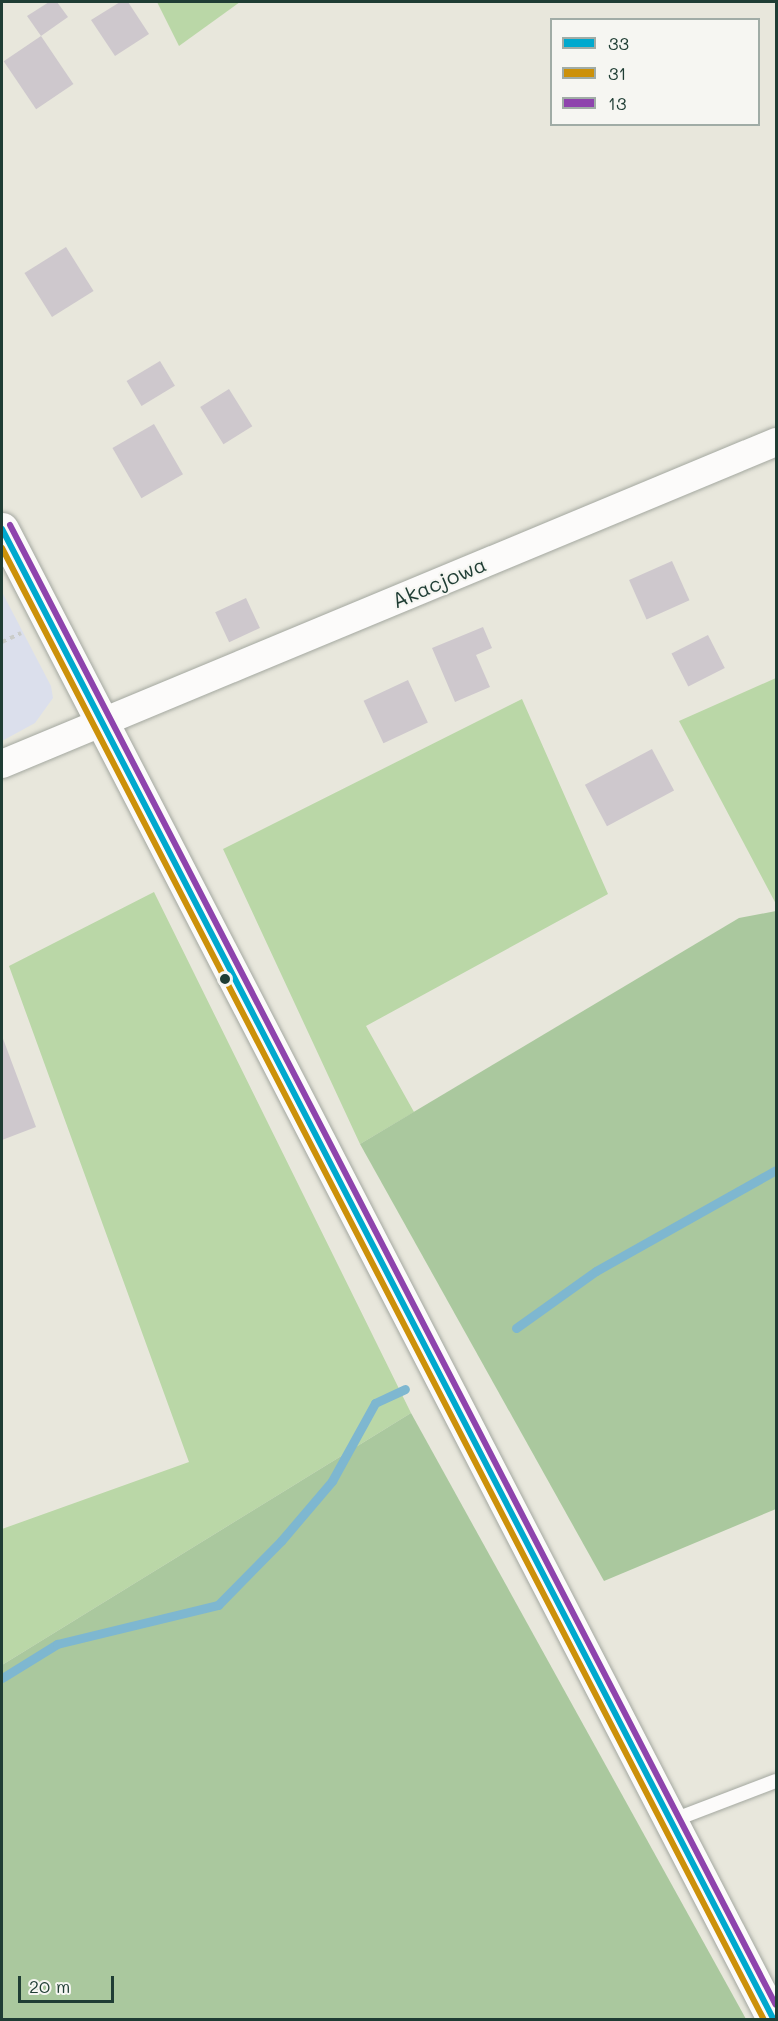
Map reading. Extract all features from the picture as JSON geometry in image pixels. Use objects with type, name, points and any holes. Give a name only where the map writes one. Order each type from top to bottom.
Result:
[{"type":"main road","points":[[2,529],[774,2019]]},
{"type":"street","name":"Akacjowa","points":[[2,764],[777,442]]},
{"type":"lane","points":[[671,1821],[777,1781]]},
{"type":"shaded area","points":[[2,592],[51,686],[53,698],[35,723],[2,741]]},
{"type":"green space","points":[[157,2],[240,2],[179,46]]},
{"type":"green space","points":[[776,678],[776,904],[679,721]]},
{"type":"green space","points":[[522,699],[608,894],[366,1026],[414,1112],[360,1144],[223,849]]},
{"type":"green space","points":[[154,892],[411,1413],[2,1665],[2,1529],[189,1462],[9,966]]},
{"type":"green space","points":[[776,911],[776,1509],[604,1581],[360,1144],[739,918]]},
{"type":"green space","points":[[411,1413],[746,2019],[2,2019],[2,1665]]},
{"type":"building","points":[[49,2],[57,2],[68,17],[41,36],[27,16]]},
{"type":"building","points":[[120,2],[128,2],[149,34],[115,56],[91,20]]},
{"type":"building","points":[[41,36],[73,84],[36,109],[4,61]]},
{"type":"building","points":[[66,247],[94,291],[52,317],[24,273]]},
{"type":"building","points":[[160,361],[175,386],[142,406],[127,381]]},
{"type":"building","points":[[229,389],[252,426],[223,444],[200,407]]},
{"type":"building","points":[[154,424],[183,474],[141,498],[112,448]]},
{"type":"building","points":[[672,561],[689,600],[647,619],[629,580]]},
{"type":"building","points":[[246,598],[260,628],[229,642],[215,612]]},
{"type":"building","points":[[483,627],[492,648],[476,655],[490,687],[455,702],[432,648]]},
{"type":"building","points":[[708,635],[725,668],[688,687],[671,654]]},
{"type":"building","points":[[408,680],[428,723],[383,743],[364,701]]},
{"type":"building","points":[[652,749],[674,790],[607,826],[585,785]]},
{"type":"building","points":[[2,1036],[36,1127],[2,1140]]},
{"type":"waterway","points":[[516,1328],[596,1271],[776,1170]]},
{"type":"waterway","points":[[2,1678],[57,1644],[218,1605],[281,1541],[332,1481],[375,1403],[405,1389]]},
{"type":"transit line","name":"13","points":[[10,525],[776,2005]]},
{"type":"transit line","name":"33","points":[[2,529],[774,2020]]},
{"type":"transit line","name":"31","points":[[2,548],[764,2020]]}]
